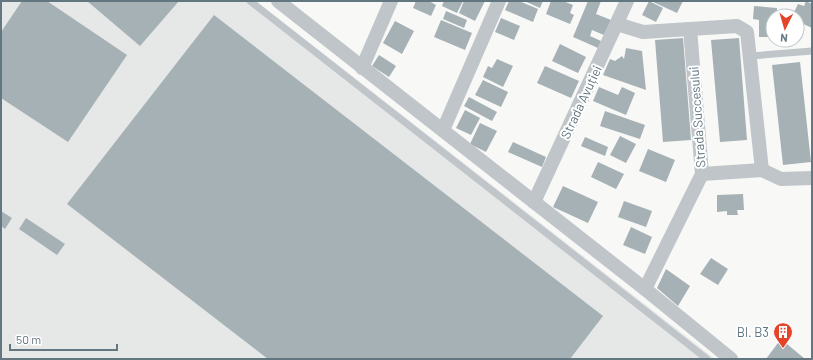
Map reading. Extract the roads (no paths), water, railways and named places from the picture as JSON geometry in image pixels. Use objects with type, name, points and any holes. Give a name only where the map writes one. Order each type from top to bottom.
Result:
[{"type":"street","points":[[278,1],[645,289],[731,359]]},
{"type":"street","points":[[362,68],[391,1]]},
{"type":"street","points":[[443,130],[499,1]]},
{"type":"street","name":"Strada Avuției","points":[[534,202],[627,1]]},
{"type":"street","points":[[617,24],[643,32],[737,26],[744,28],[749,37],[762,170]]},
{"type":"street","name":"Strada Succesului","points":[[645,289],[702,174],[690,29]]},
{"type":"street","points":[[702,174],[762,170],[781,179],[812,178]]},
{"type":"lane","points":[[250,1],[708,359]]},
{"type":"lane","points":[[751,56],[812,51]]},
{"type":"place","name":"Bl. B3","points":[[783,349]]}]
